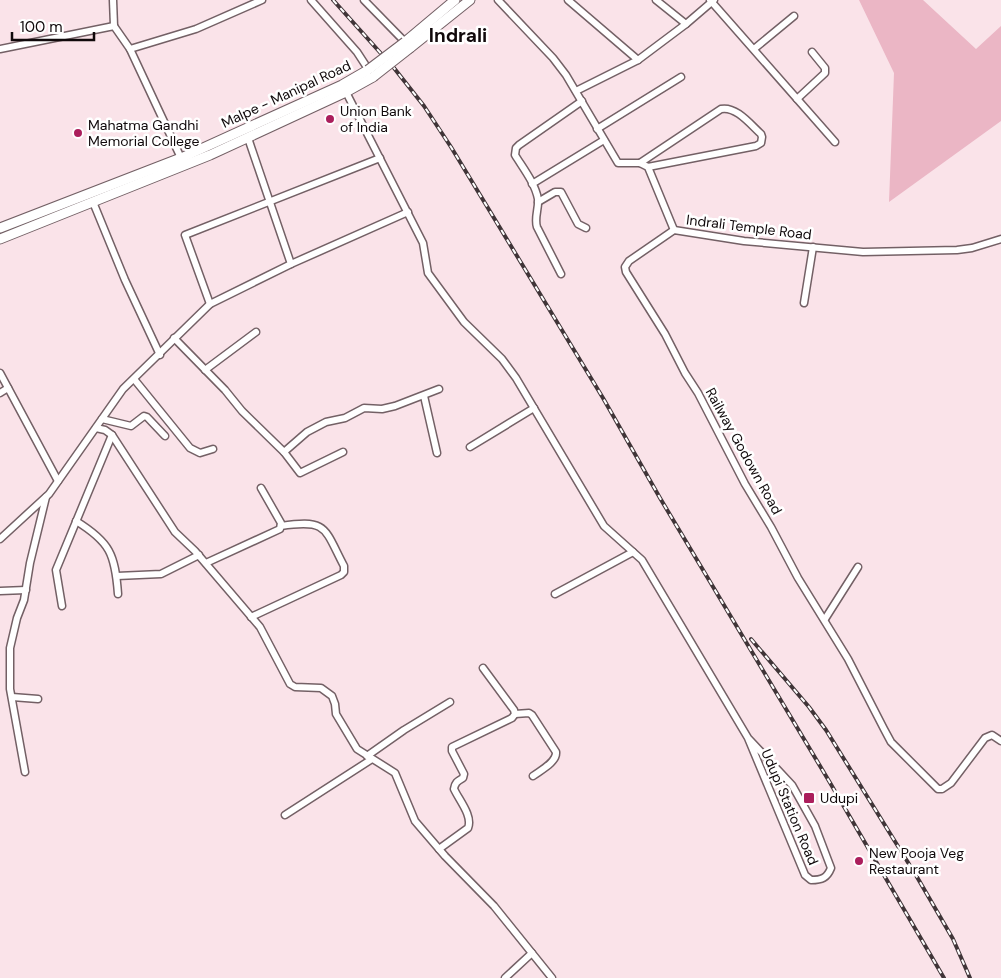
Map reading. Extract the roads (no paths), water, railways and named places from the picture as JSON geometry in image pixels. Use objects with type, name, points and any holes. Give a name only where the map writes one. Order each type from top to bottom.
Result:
[{"type":"highway","name":"Malpe - Manipal Road","points":[[0,228],[93,202],[171,172],[346,92],[408,45],[455,0]]},
{"type":"highway","points":[[408,45],[470,0]]},
{"type":"highway","name":"Malpe - Manipal Road","points":[[0,239],[63,209],[342,85],[371,74]]},
{"type":"street","points":[[113,0],[114,26],[130,49],[180,158]]},
{"type":"street","points":[[130,49],[196,29],[262,0]]},
{"type":"street","points":[[311,0],[357,52],[371,74]]},
{"type":"street","points":[[364,0],[408,45]]},
{"type":"street","points":[[498,0],[553,58],[576,91],[618,163],[640,164],[648,167],[756,146],[761,143],[762,137],[761,134],[733,110],[725,108],[640,164]]},
{"type":"street","points":[[568,0],[638,60]]},
{"type":"street","points":[[656,0],[686,24]]},
{"type":"street","points":[[576,91],[638,60],[686,24],[712,0],[835,142]]},
{"type":"street","points":[[754,49],[794,16]]},
{"type":"street","points":[[0,49],[114,26]]},
{"type":"street","points":[[797,99],[825,73],[825,68],[812,52]]},
{"type":"street","points":[[597,128],[681,77]]},
{"type":"street","points":[[346,92],[423,243],[428,273],[464,322],[502,359],[516,378],[604,526],[642,560],[748,738]]},
{"type":"street","points":[[561,274],[536,223],[538,202],[532,184],[515,155],[516,148],[582,101]]},
{"type":"street","points":[[248,138],[291,264]]},
{"type":"street","points":[[532,184],[604,140]]},
{"type":"street","points":[[210,304],[185,236],[380,158]]},
{"type":"street","name":"Indrali Temple Road","points":[[648,167],[674,230],[744,241],[864,252],[957,250],[972,248],[1001,239]]},
{"type":"street","points":[[538,202],[555,192],[561,192],[578,224],[586,228]]},
{"type":"street","points":[[93,202],[125,280],[160,355]]},
{"type":"street","points":[[0,540],[46,497],[124,389],[210,304],[291,264],[408,212]]},
{"type":"street","name":"Railway Godown Road","points":[[674,230],[629,261],[625,266],[626,272],[665,334],[745,484],[771,527],[798,578],[848,659],[892,742],[938,789],[946,788],[951,783],[985,738],[992,735],[1001,741]]},
{"type":"street","points":[[804,303],[813,247]]},
{"type":"street","points":[[205,370],[256,332]]},
{"type":"street","points":[[174,338],[225,390],[242,411],[284,452],[300,473],[344,452]]},
{"type":"street","points":[[0,373],[58,481]]},
{"type":"street","points":[[134,379],[190,448],[200,453],[213,449]]},
{"type":"street","points":[[0,393],[8,388]]},
{"type":"street","points":[[284,452],[307,432],[326,422],[345,418],[364,408],[382,409],[424,396],[439,389]]},
{"type":"street","points":[[424,396],[437,453]]},
{"type":"street","points":[[470,447],[534,408]]},
{"type":"street","points":[[102,419],[131,426],[144,416],[165,436]]},
{"type":"street","points":[[96,428],[105,430],[112,435],[176,532],[206,563],[260,627],[290,684],[295,687],[321,688],[332,696],[336,714],[357,749],[395,773],[415,821],[438,849],[494,906],[552,978]]},
{"type":"street","points":[[62,606],[56,570],[112,435]]},
{"type":"street","points":[[261,488],[281,526]]},
{"type":"street","points":[[25,772],[12,696],[10,648],[26,590],[30,563],[46,497]]},
{"type":"street","points":[[76,521],[97,535],[110,550],[117,576],[118,594]]},
{"type":"street","points":[[206,563],[278,530],[281,526],[309,523],[316,524],[325,530],[344,566],[344,572],[251,617]]},
{"type":"street","points":[[555,594],[633,552]]},
{"type":"street","points":[[117,576],[161,574],[199,556]]},
{"type":"street","points":[[825,619],[858,566]]},
{"type":"street","points":[[0,590],[26,590]]},
{"type":"street","points":[[483,668],[515,714]]},
{"type":"street","points":[[12,696],[38,699]]},
{"type":"street","points":[[285,814],[370,758],[404,730],[450,702]]},
{"type":"street","points":[[438,849],[468,828],[470,824],[469,818],[454,789],[454,785],[463,778],[464,774],[452,751],[452,747],[512,718],[515,714],[528,713],[532,715],[556,752],[554,759],[533,776]]},
{"type":"street","name":"Udupi Station Road","points":[[748,738],[788,778],[815,826],[831,868],[828,876],[820,880],[811,880],[805,875],[748,738]]},
{"type":"street","points":[[505,978],[532,954]]},
{"type":"railway","points":[[333,0],[394,68],[424,106],[451,147],[603,398],[660,498],[944,978]]},
{"type":"railway","points":[[751,639],[809,707],[826,730],[917,877],[953,939],[970,978]]},
{"type":"place","name":"Union Bank of India","points":[[330,119]]},
{"type":"place","name":"Mahatma Gandhi Memorial College","points":[[78,133]]},
{"type":"place","name":"Udupi","points":[[809,798]]},
{"type":"place","name":"New Pooja Veg Restaurant","points":[[859,861]]},
{"type":"district","name":"Indrali","points":[[458,35]]}]
